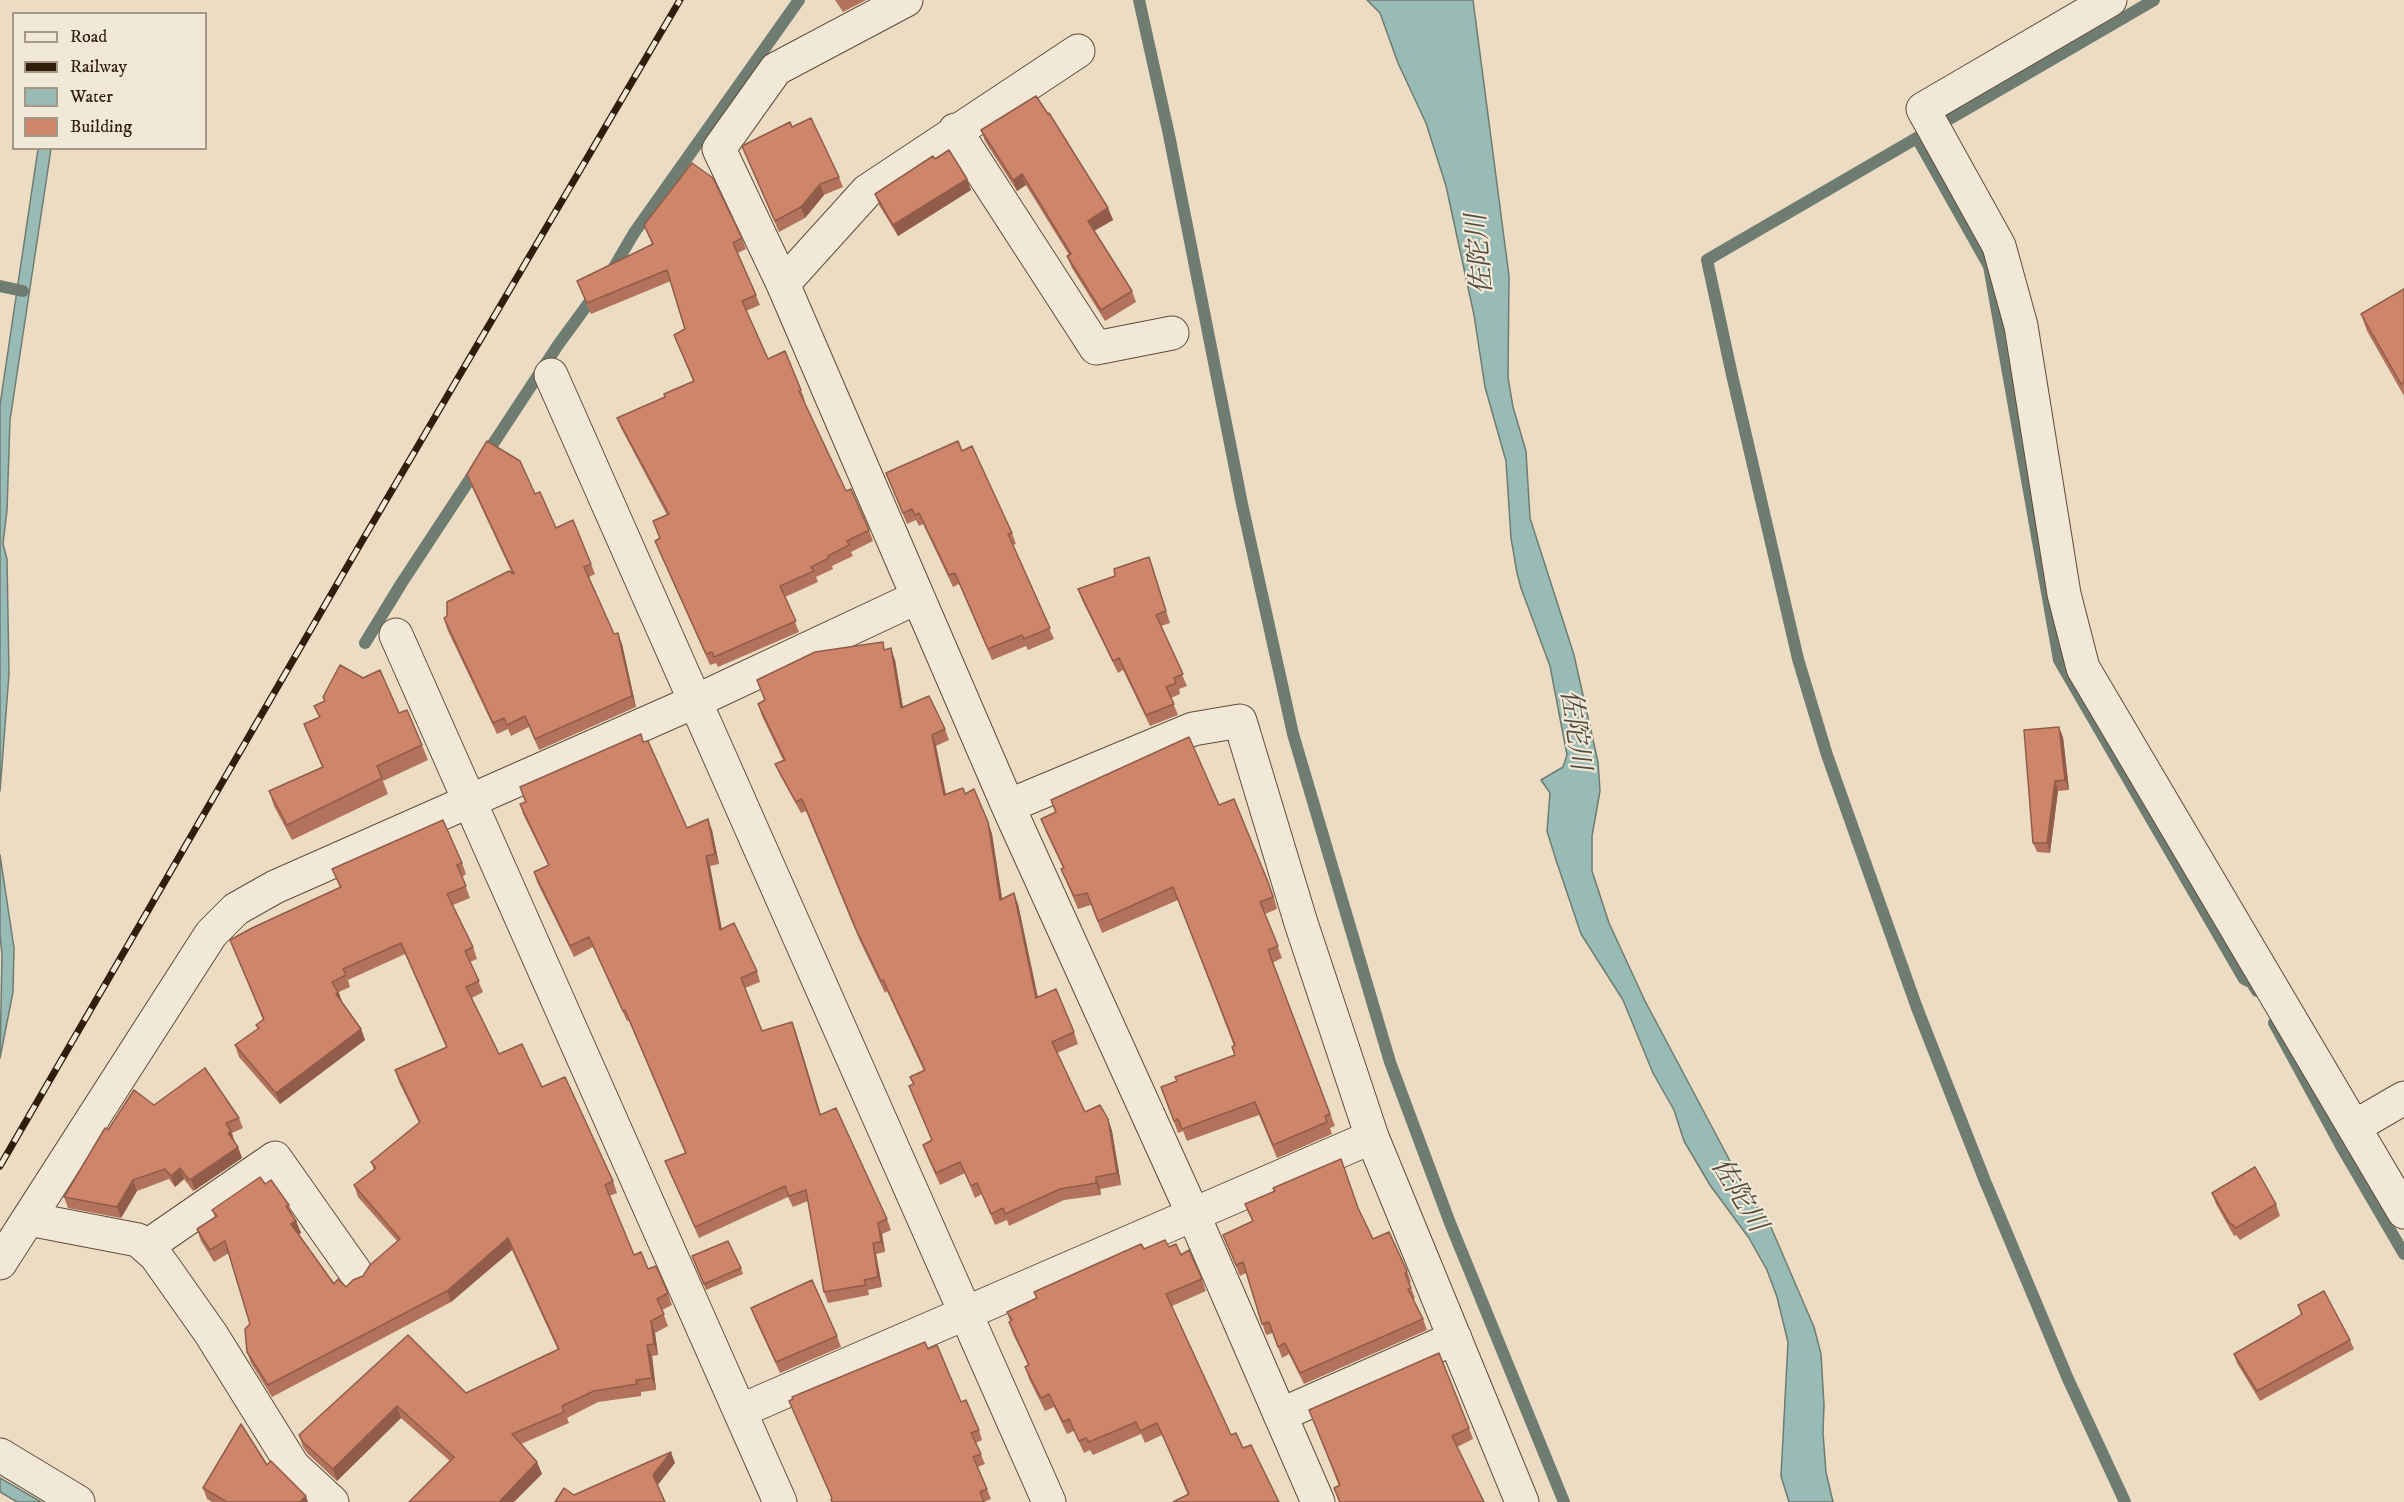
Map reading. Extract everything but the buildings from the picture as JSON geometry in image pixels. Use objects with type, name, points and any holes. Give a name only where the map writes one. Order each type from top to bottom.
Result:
[{"type":"street","points":[[906,0],[776,69],[719,149],[783,284],[1008,806],[1193,1214],[1318,1502]]},
{"type":"street","points":[[2110,0],[1923,109],[1999,246],[2020,326],[2064,594],[2083,668],[2404,1212]]},
{"type":"street","points":[[783,284],[867,191],[955,130],[1078,51]]},
{"type":"street","points":[[955,130],[1096,348],[1172,333]]},
{"type":"street","points":[[551,375],[1049,1502]]},
{"type":"street","points":[[0,1263],[211,934],[236,909],[275,887],[696,701],[918,597]]},
{"type":"street","points":[[396,635],[780,1502]]},
{"type":"street","points":[[1008,806],[1193,729],[1240,721],[1301,923],[1372,1137],[1522,1502]]},
{"type":"street","points":[[2354,1126],[2404,1098]]},
{"type":"street","points":[[740,1411],[1372,1137]]},
{"type":"street","points":[[146,1247],[276,1158],[356,1273]]},
{"type":"street","points":[[29,1219],[138,1240],[156,1256],[211,1334],[293,1466],[332,1502]]},
{"type":"street","points":[[1281,1415],[1455,1338]]},
{"type":"street","points":[[0,1455],[78,1502]]},
{"type":"water","name":"佐陀川","points":[[1367,0],[1473,0],[1509,276],[1508,378],[1513,407],[1526,451],[1530,518],[1574,655],[1598,762],[1600,791],[1592,836],[1592,871],[1609,923],[1645,1001],[1746,1191],[1770,1225],[1814,1327],[1821,1354],[1826,1472],[1833,1502],[1789,1502],[1781,1476],[1788,1342],[1777,1297],[1767,1270],[1749,1238],[1710,1185],[1684,1141],[1674,1110],[1653,1073],[1623,1000],[1581,934],[1547,831],[1550,793],[1541,780],[1563,767],[1567,755],[1550,666],[1517,573],[1511,538],[1506,461],[1485,387],[1474,315],[1446,186],[1426,123],[1398,63],[1380,13]]},
{"type":"water","points":[[38,150],[51,150],[10,420],[7,510],[3,544],[7,559],[9,674],[0,791],[0,405]]},
{"type":"water","points":[[0,855],[14,948],[13,992],[0,1058],[2,955]]},
{"type":"water","points":[[0,1478],[41,1502],[17,1502],[0,1492]]},
{"type":"waterway","points":[[610,274],[634,233],[799,0]]},
{"type":"waterway","points":[[1139,0],[1169,135],[1242,504],[1293,734],[1390,1062],[1450,1223],[1564,1502]]},
{"type":"waterway","points":[[2125,1502],[2068,1379],[1985,1181],[1917,1008],[1827,755],[1798,659],[1707,260],[2154,0]]},
{"type":"waterway","points":[[1917,138],[1989,266],[2059,660],[2244,979],[2252,983],[2257,991]]},
{"type":"waterway","points":[[0,286],[23,291]]},
{"type":"waterway","points":[[365,643],[401,584],[558,345],[596,293]]},
{"type":"waterway","points":[[2274,1023],[2341,1146],[2404,1254]]},
{"type":"railway","points":[[0,1166],[358,548],[680,0]]}]
